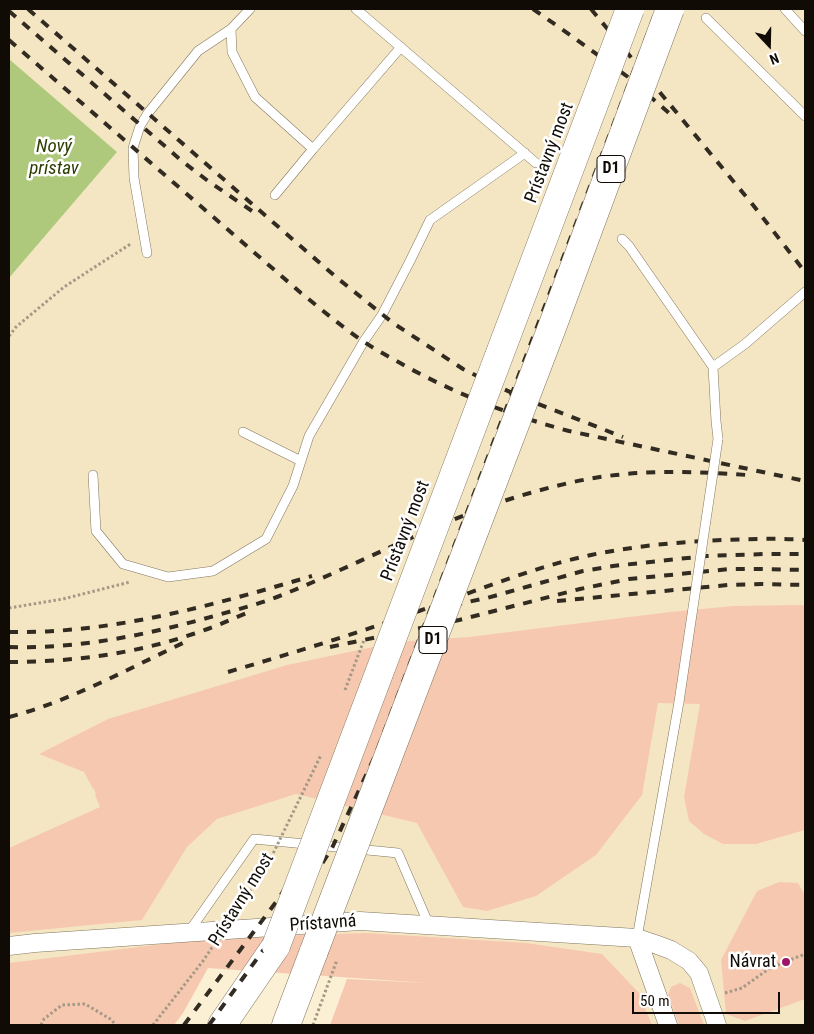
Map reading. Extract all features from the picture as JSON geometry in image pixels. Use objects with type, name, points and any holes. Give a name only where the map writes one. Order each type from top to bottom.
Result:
[{"type":"highway","name":"Prístavný most","points":[[276,946],[630,9]]},
{"type":"highway","name":"D1","points":[[286,1025],[551,330],[670,9]]},
{"type":"highway","points":[[222,1025],[276,946]]},
{"type":"highway","name":"D1","points":[[245,1025],[276,946]]},
{"type":"street","name":"Prístavná","points":[[9,946],[360,921],[637,938],[671,950],[689,961],[699,974],[717,1025]]},
{"type":"street","points":[[637,938],[668,1025]]},
{"type":"lane","points":[[147,253],[134,178],[132,148],[140,126],[148,113],[198,51],[231,29],[250,9]]},
{"type":"lane","points":[[356,9],[536,163]]},
{"type":"lane","points":[[785,9],[805,30]]},
{"type":"lane","points":[[706,18],[805,116]]},
{"type":"lane","points":[[231,29],[232,52],[254,97],[313,149]]},
{"type":"lane","points":[[275,195],[401,47]]},
{"type":"lane","points":[[93,475],[96,531],[123,564],[168,577],[213,571],[266,539],[293,486],[309,436],[364,341],[382,315],[430,220],[525,153]]},
{"type":"lane","points":[[622,239],[629,246],[713,367],[718,439],[679,702],[637,938]]},
{"type":"lane","points":[[713,367],[745,344],[805,292]]},
{"type":"lane","points":[[243,432],[300,461]]},
{"type":"lane","points":[[188,933],[254,839],[398,854],[429,925]]},
{"type":"path","points":[[9,336],[64,288],[144,235]]},
{"type":"path","points":[[9,608],[63,599],[160,575]]},
{"type":"path","points":[[344,694],[365,639]]},
{"type":"path","name":"Prístavný most","points":[[153,1025],[203,961],[268,862],[324,748]]},
{"type":"path","points":[[720,994],[742,988],[770,968],[805,954]]},
{"type":"path","points":[[40,1025],[44,1018],[62,1005],[85,1004],[112,1020],[115,1025]]},
{"type":"shaded area","points":[[9,9],[805,9],[805,1025],[615,1025],[597,994],[207,968],[9,993],[9,278],[117,152],[9,59]]},
{"type":"shaded area","points":[[733,606],[805,606],[805,830],[756,844],[723,844],[704,834],[689,821],[684,797],[700,704],[658,703],[642,795],[596,855],[536,896],[487,911],[463,907],[417,823],[296,794],[217,819],[187,847],[142,920],[9,933],[9,848],[100,807],[94,789],[84,772],[39,754],[108,719],[287,665],[397,642],[469,637]]},
{"type":"shaded area","points":[[779,882],[798,883],[805,895],[805,999],[745,1021],[726,1014],[721,960],[757,891]]},
{"type":"shaded area","points":[[367,933],[526,943],[602,954],[639,993],[652,1025],[330,1025],[347,979],[428,983],[208,968],[183,1013],[174,1025],[9,1025],[9,963],[211,938]]},
{"type":"shaded area","points":[[680,983],[690,988],[704,1025],[679,1025],[668,995],[671,987]]},
{"type":"water","name":"Nový prístav","points":[[9,59],[117,152],[9,278]]},
{"type":"railway","points":[[28,9],[336,277],[393,323],[463,369],[493,384],[523,398],[623,437]]},
{"type":"railway","points":[[533,9],[628,77],[670,114]]},
{"type":"railway","points":[[591,9],[753,205],[805,272]]},
{"type":"railway","points":[[184,1025],[279,898],[315,841],[358,751],[639,9]]},
{"type":"railway","points":[[209,1025],[293,909],[332,848],[375,756],[657,9]]},
{"type":"railway","points":[[9,11],[182,161],[252,211]]},
{"type":"railway","points":[[9,40],[301,293],[357,337],[407,367],[446,387],[527,419],[569,431],[805,481]]},
{"type":"railway","points":[[9,647],[61,646],[138,635],[251,606],[287,593],[468,514],[530,493],[583,480],[649,472],[747,475]]},
{"type":"railway","points":[[228,672],[372,628],[526,573],[569,560],[640,547],[689,542],[753,539],[805,540]]},
{"type":"railway","points":[[453,605],[487,598],[583,571],[613,566],[706,556],[805,554]]},
{"type":"railway","points":[[330,647],[459,620],[580,589],[629,579],[730,569],[805,570]]},
{"type":"railway","points":[[9,632],[86,628],[162,616],[312,576]]},
{"type":"railway","points":[[557,601],[728,585],[805,585]]},
{"type":"railway","points":[[9,662],[56,660],[125,652],[193,634],[249,612]]},
{"type":"railway","points":[[9,717],[76,694],[183,643]]},
{"type":"place","name":"Návrat","points":[[786,962]]}]
